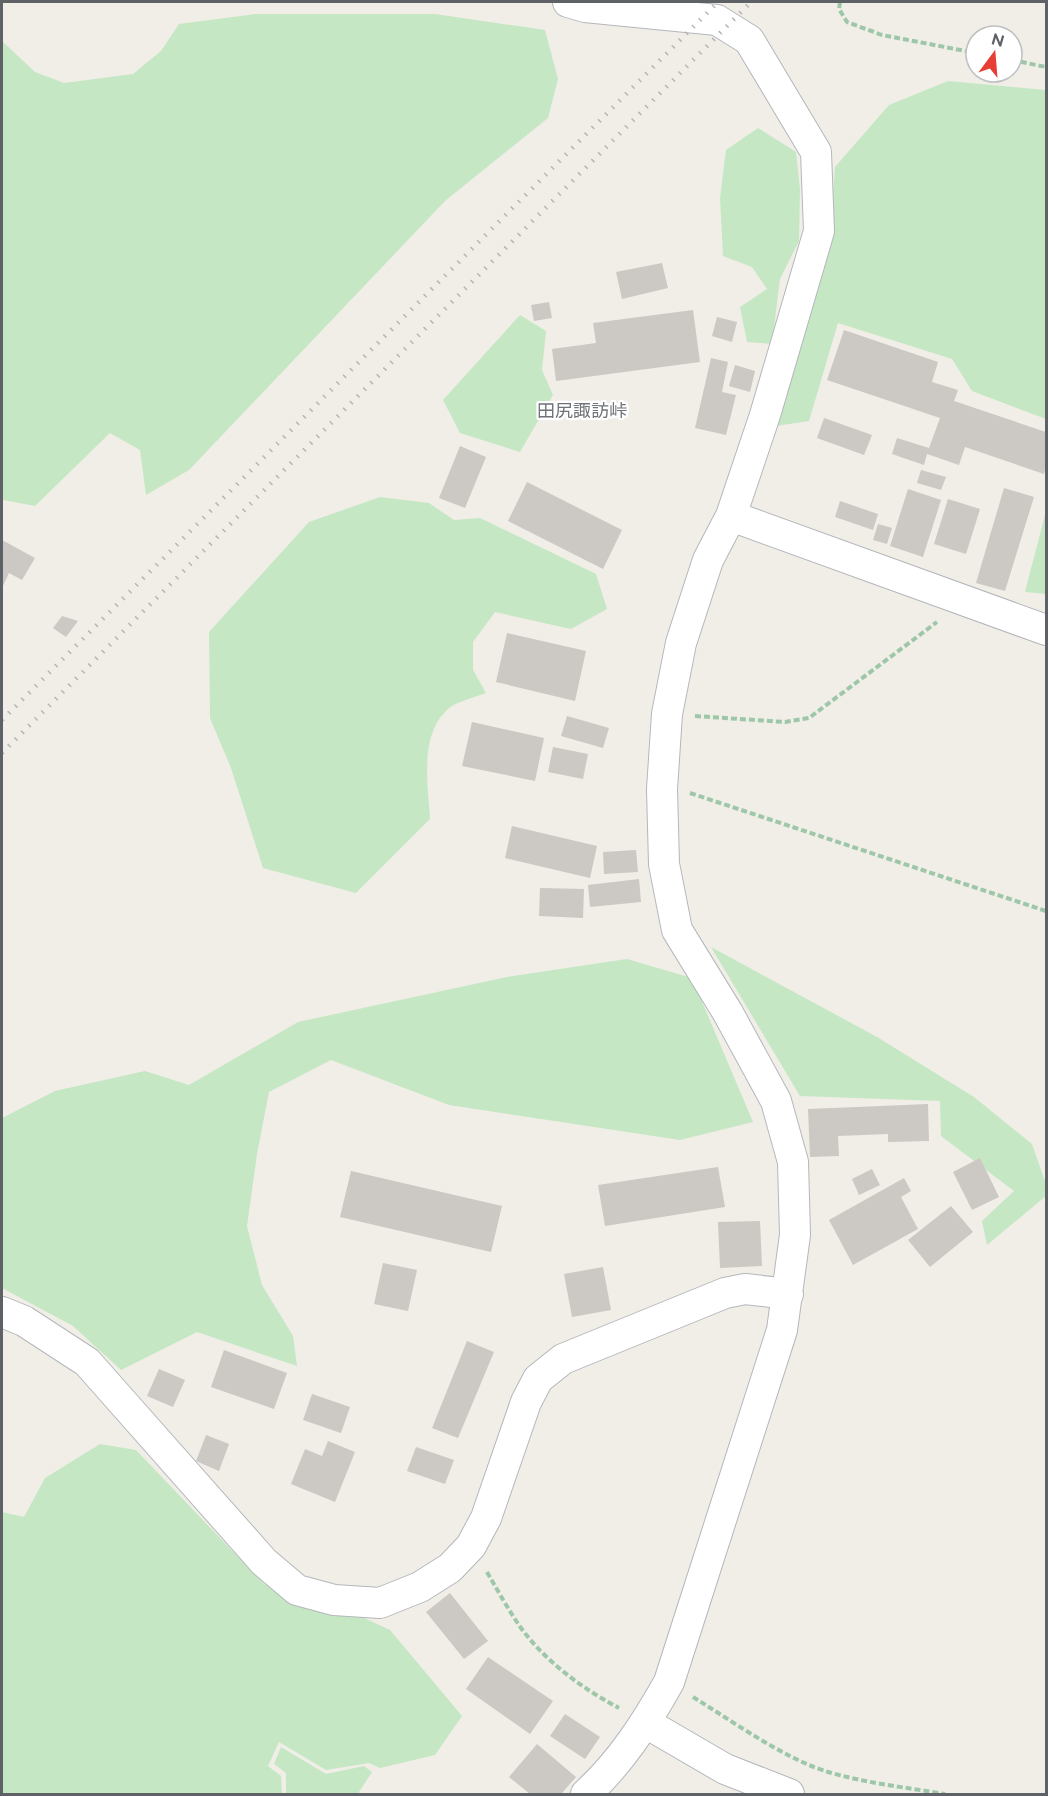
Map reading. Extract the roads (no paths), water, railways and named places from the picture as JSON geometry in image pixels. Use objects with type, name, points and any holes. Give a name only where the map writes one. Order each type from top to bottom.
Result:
[{"type":"street","points":[[568,2],[585,7],[717,20],[749,40],[816,152],[819,231],[765,415],[731,516],[708,560],[681,643],[667,714],[662,789],[664,864],[677,930],[728,1013],[776,1101],[793,1162],[795,1235],[788,1294],[782,1330],[669,1682],[646,1723],[602,1779],[586,1794]]},
{"type":"street","points":[[731,516],[1047,630]]},
{"type":"street","points":[[2,1312],[24,1321],[87,1362],[264,1562],[297,1590],[334,1600],[380,1603],[420,1587],[450,1568],[471,1546],[486,1518],[526,1402],[538,1379],[563,1359],[726,1293],[745,1289],[788,1294]]},
{"type":"street","points":[[646,1723],[725,1769],[789,1794]]},
{"type":"railway","points":[[2,720],[718,2]]},
{"type":"railway","points":[[2,753],[751,2]]},
{"type":"district","name":"田尻諏訪峠","points":[[582,411]]}]
